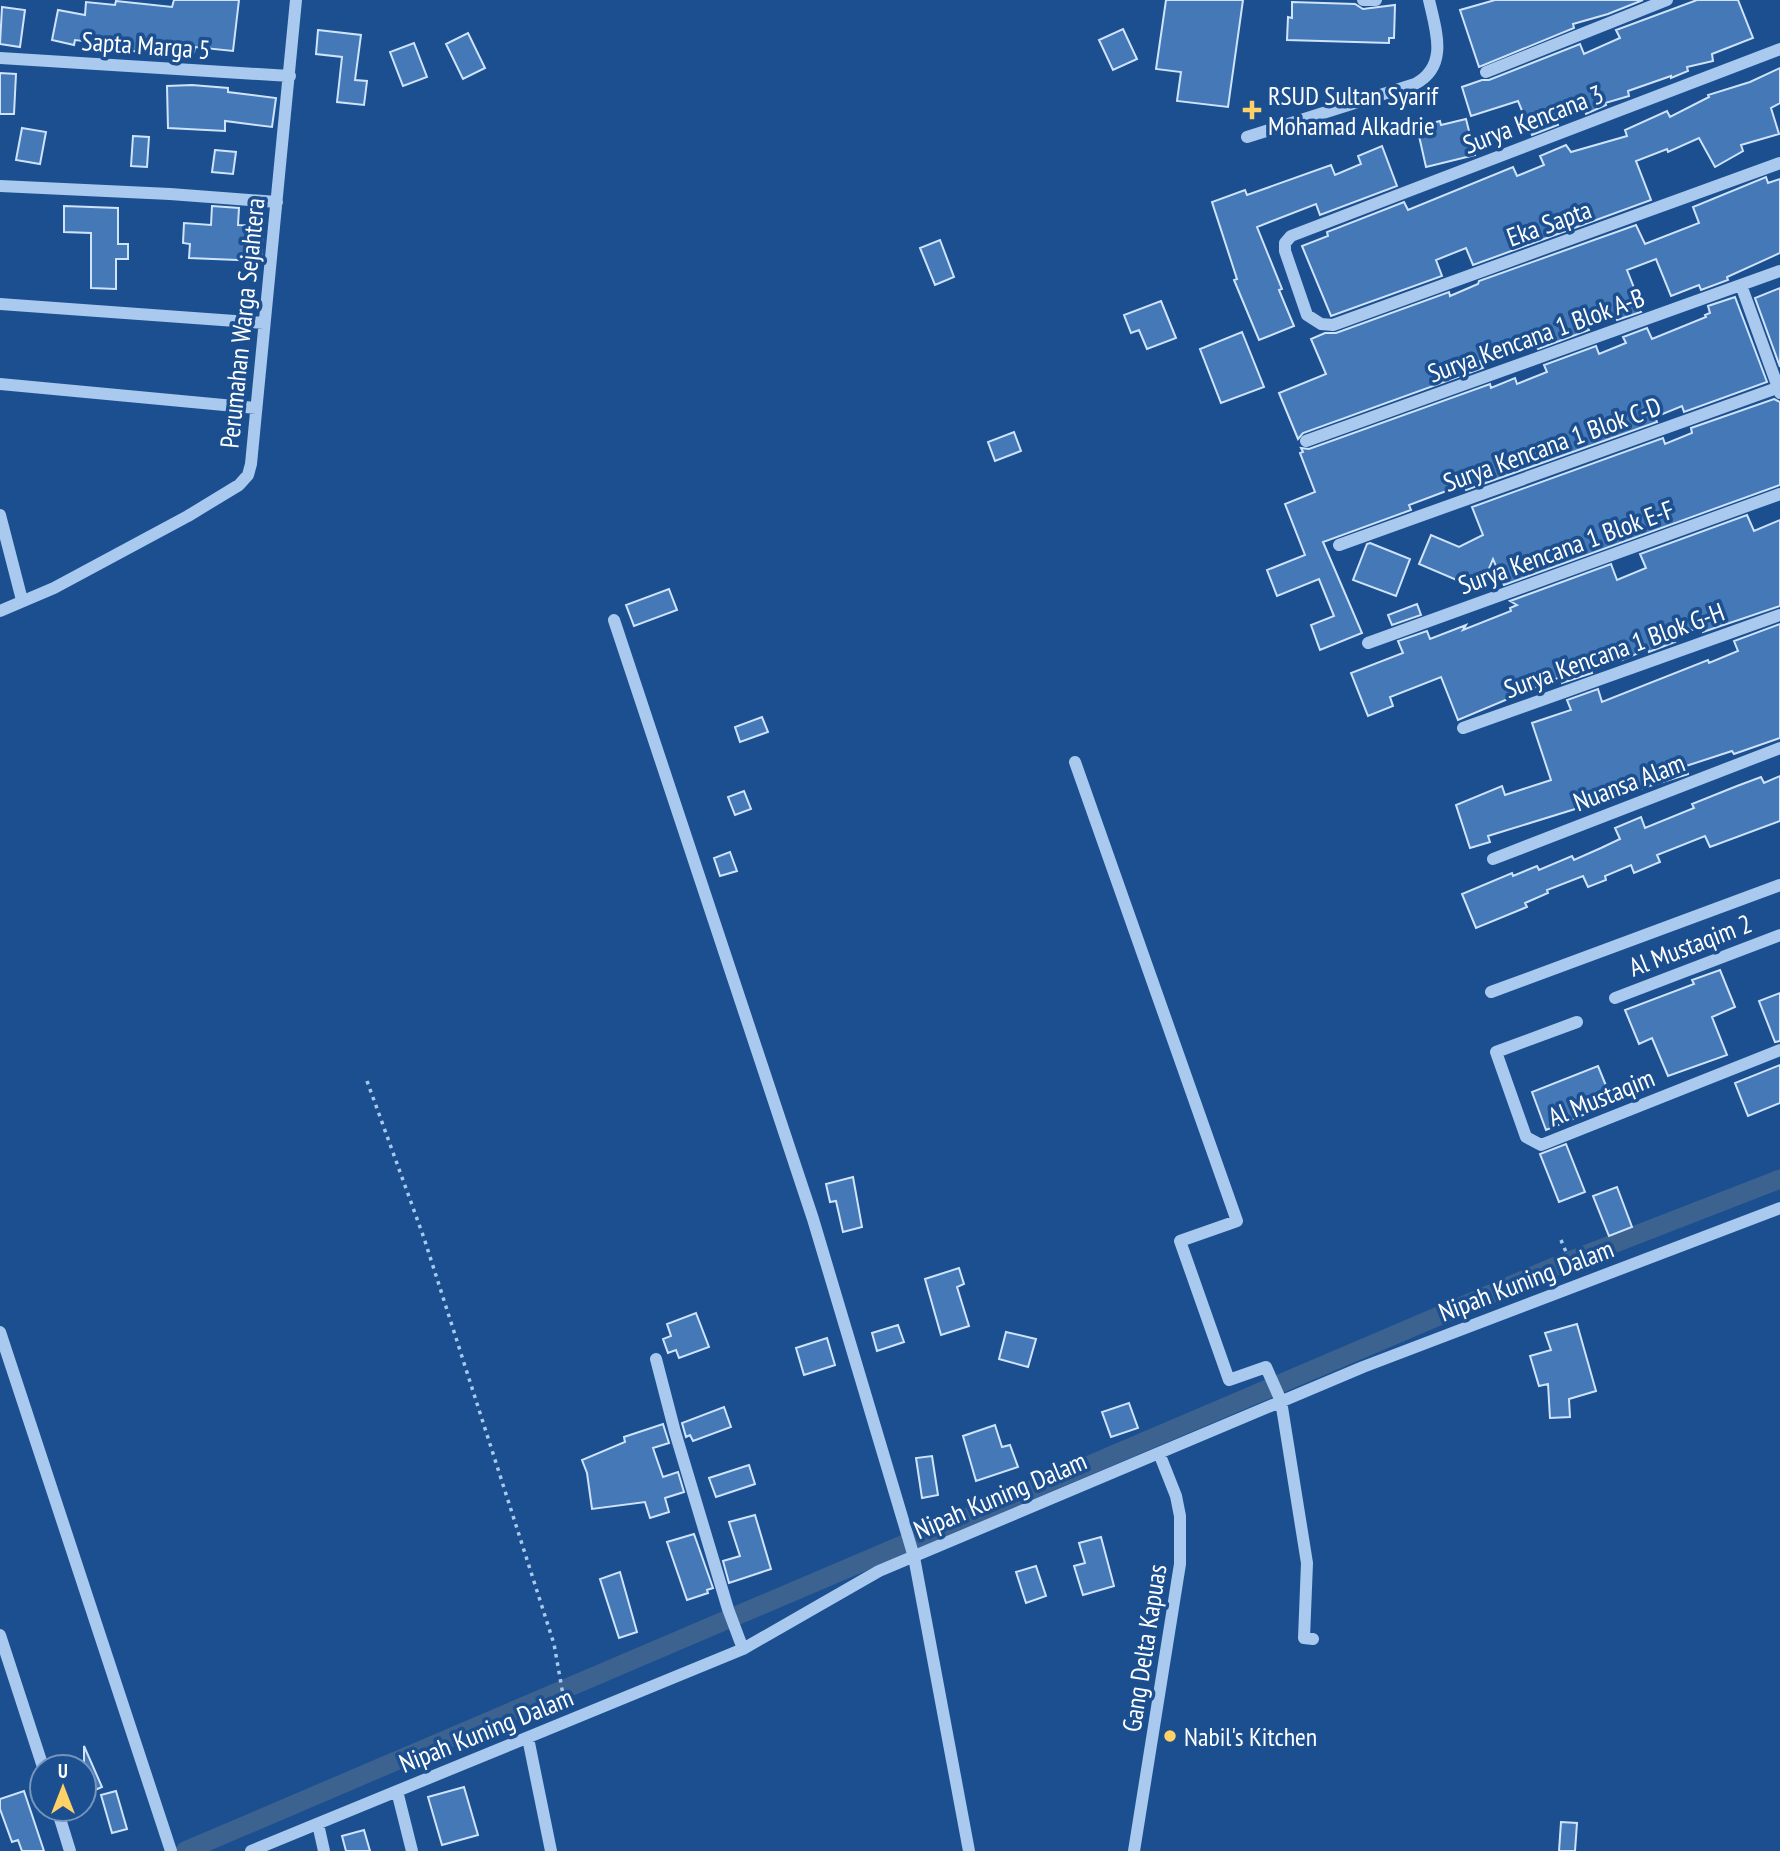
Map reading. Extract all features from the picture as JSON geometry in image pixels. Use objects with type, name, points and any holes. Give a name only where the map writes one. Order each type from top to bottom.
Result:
[{"type":"street","name":"Perumahan Warga Sejahtera","points":[[0,611],[54,588],[188,516],[239,485],[248,475],[296,0]]},
{"type":"street","points":[[1363,0],[1376,0]]},
{"type":"street","points":[[1247,137],[1415,84],[1426,78],[1436,61],[1436,32],[1429,0]]},
{"type":"street","points":[[1486,72],[1667,0]]},
{"type":"street","name":"Surya Kencana 3","points":[[1332,325],[1321,324],[1307,315],[1284,251],[1285,243],[1291,236],[1780,49]]},
{"type":"street","name":"Sapta Marga 5","points":[[0,58],[290,76]]},
{"type":"street","name":"Eka Sapta","points":[[1332,325],[1780,163]]},
{"type":"street","points":[[0,186],[277,202]]},
{"type":"street","name":"Surya Kencana 1 Blok A-B","points":[[1307,441],[1780,271]]},
{"type":"street","points":[[1741,285],[1779,390]]},
{"type":"street","points":[[0,304],[264,323]]},
{"type":"street","points":[[0,384],[256,408]]},
{"type":"street","name":"Surya Kencana 1 Blok C-D","points":[[1339,545],[1779,390]]},
{"type":"street","name":"Surya Kencana 1 Blok E-F","points":[[1368,643],[1780,494]]},
{"type":"street","points":[[0,514],[22,600]]},
{"type":"street","name":"Surya Kencana 1 Blok G-H","points":[[1463,728],[1780,615]]},
{"type":"street","points":[[614,620],[813,1219],[913,1555],[969,1851]]},
{"type":"street","name":"Nuansa Alam","points":[[1493,859],[1780,748]]},
{"type":"street","points":[[1075,762],[1237,1221],[1180,1241],[1229,1380],[1266,1367],[1280,1399],[1307,1563],[1304,1638],[1312,1639]]},
{"type":"street","points":[[1491,992],[1780,885]]},
{"type":"street","name":"Al Mustaqim 2","points":[[1615,998],[1780,935]]},
{"type":"street","name":"Al Mustaqim","points":[[1577,1021],[1496,1052],[1526,1137],[1541,1145],[1780,1051]]},
{"type":"street","name":"Nipah Kuning Dalam","points":[[251,1851],[743,1648],[879,1571],[913,1555],[1280,1399],[1780,1208]]},
{"type":"street","points":[[0,1332],[171,1851]]},
{"type":"street","points":[[656,1359],[728,1609],[743,1648]]},
{"type":"street","name":"Gang Delta Kapuas","points":[[1134,1851],[1181,1564],[1180,1516],[1176,1496],[1158,1453]]},
{"type":"street","points":[[0,1635],[38,1753]]},
{"type":"street","points":[[528,1738],[551,1851]]},
{"type":"street","points":[[397,1791],[412,1851]]},
{"type":"street","points":[[61,1823],[70,1851]]},
{"type":"street","points":[[318,1824],[324,1851]]},
{"type":"path","points":[[367,1082],[424,1238],[496,1471],[554,1644],[566,1709]]},
{"type":"path","points":[[1561,1240],[1574,1272]]},
{"type":"building","points":[[174,0],[239,0],[233,51],[195,47],[194,52],[142,46],[142,52],[110,49],[111,44],[75,40],[74,45],[52,40],[58,10],[85,15],[86,2],[115,5],[116,1],[172,7]]},
{"type":"building","points":[[1166,0],[1243,0],[1228,107],[1177,101],[1181,72],[1156,69]]},
{"type":"building","points":[[1495,0],[1643,0],[1573,24],[1574,28],[1479,67],[1460,10]]},
{"type":"building","points":[[1697,0],[1738,0],[1753,38],[1712,54],[1713,61],[1687,67],[1688,71],[1671,78],[1628,91],[1629,96],[1605,103],[1606,105],[1586,114],[1583,106],[1555,117],[1558,125],[1532,135],[1518,101],[1471,116],[1462,87],[1489,80],[1580,44],[1584,54],[1620,38],[1616,30]]},
{"type":"building","points":[[1292,2],[1355,4],[1363,9],[1395,5],[1394,38],[1389,38],[1389,43],[1287,40]]},
{"type":"building","points":[[2,7],[25,10],[20,47],[0,44]]},
{"type":"building","points":[[1123,29],[1137,59],[1113,70],[1099,40]]},
{"type":"building","points":[[318,30],[361,35],[355,80],[367,81],[364,105],[337,102],[342,57],[316,54]]},
{"type":"building","points":[[468,33],[485,68],[463,79],[446,44]]},
{"type":"building","points":[[414,43],[427,77],[403,86],[390,52]]},
{"type":"building","points":[[1780,68],[1780,103],[1771,108],[1779,134],[1741,145],[1743,151],[1715,167],[1699,138],[1668,152],[1667,149],[1636,161],[1651,200],[1473,265],[1466,248],[1436,260],[1442,276],[1331,316],[1302,246],[1328,236],[1327,232],[1404,202],[1408,210],[1513,167],[1517,176],[1544,165],[1540,156],[1566,145],[1571,152],[1627,136],[1625,130],[1667,111],[1670,117],[1709,97],[1708,95],[1750,82]]},
{"type":"building","points":[[0,73],[16,74],[14,114],[0,114]]},
{"type":"building","points":[[167,86],[228,88],[228,92],[276,98],[272,127],[225,121],[225,131],[168,128]]},
{"type":"building","points":[[1466,119],[1475,155],[1426,167],[1417,127],[1440,121],[1441,125]]},
{"type":"building","points":[[22,128],[46,132],[40,164],[16,160]]},
{"type":"building","points":[[133,136],[149,137],[147,167],[131,166]]},
{"type":"building","points":[[1382,146],[1397,186],[1320,215],[1316,204],[1257,227],[1294,326],[1259,340],[1234,280],[1237,279],[1212,202],[1245,190],[1247,195],[1331,165],[1335,175],[1361,164],[1358,156]]},
{"type":"building","points":[[215,150],[236,152],[233,174],[212,172]]},
{"type":"building","points":[[1766,177],[1768,183],[1780,179],[1780,253],[1727,277],[1728,280],[1701,290],[1699,285],[1671,296],[1656,259],[1627,270],[1642,308],[1639,309],[1641,312],[1617,320],[1614,314],[1587,325],[1589,330],[1538,349],[1535,343],[1512,352],[1511,349],[1480,361],[1483,368],[1303,433],[1298,439],[1279,393],[1326,374],[1311,339],[1325,333],[1336,333],[1449,292],[1450,296],[1478,284],[1479,281],[1636,225],[1645,244],[1699,223],[1693,207]]},
{"type":"building","points":[[64,206],[118,208],[118,244],[128,244],[128,259],[116,259],[116,289],[91,288],[91,233],[64,232]]},
{"type":"building","points":[[212,206],[239,208],[238,225],[263,226],[261,261],[189,258],[190,244],[183,243],[184,223],[211,225]]},
{"type":"building","points":[[940,240],[954,277],[935,285],[920,248]]},
{"type":"building","points":[[1780,288],[1780,367],[1755,298]]},
{"type":"building","points":[[1735,297],[1767,382],[1684,412],[1682,406],[1655,417],[1657,422],[1466,490],[1463,485],[1409,505],[1411,510],[1323,542],[1362,633],[1320,650],[1311,625],[1334,616],[1319,579],[1277,596],[1267,570],[1305,555],[1285,504],[1315,492],[1300,453],[1303,452],[1301,448],[1309,449],[1490,384],[1491,388],[1515,378],[1517,384],[1547,372],[1544,365],[1596,346],[1599,354],[1626,343],[1623,337],[1647,328],[1652,339],[1706,317],[1705,315],[1710,313],[1708,306]]},
{"type":"building","points":[[1161,301],[1176,338],[1147,349],[1139,330],[1131,333],[1124,315]]},
{"type":"building","points":[[1242,332],[1264,387],[1221,403],[1200,349]]},
{"type":"building","points":[[1774,399],[1780,402],[1780,485],[1504,585],[1493,559],[1480,590],[1419,564],[1431,535],[1459,547],[1483,535],[1472,507],[1663,438],[1665,444],[1692,433],[1691,428]]},
{"type":"building","points":[[1014,432],[1021,451],[995,461],[988,442]]},
{"type":"building","points":[[1747,515],[1754,531],[1780,520],[1780,606],[1703,632],[1701,626],[1673,638],[1675,642],[1622,660],[1621,658],[1591,669],[1592,673],[1562,683],[1560,677],[1458,720],[1441,677],[1390,697],[1393,706],[1368,716],[1351,673],[1403,653],[1398,641],[1427,631],[1430,639],[1466,625],[1463,630],[1511,611],[1510,608],[1517,605],[1510,601],[1611,564],[1617,580],[1646,568],[1640,554]]},
{"type":"building","points":[[1367,544],[1410,559],[1396,596],[1353,580]]},
{"type":"building","points":[[669,589],[677,610],[634,626],[626,605]]},
{"type":"building","points":[[1417,604],[1421,615],[1392,625],[1388,615]]},
{"type":"building","points":[[1780,624],[1780,738],[1734,754],[1732,751],[1686,766],[1688,774],[1488,836],[1490,842],[1470,848],[1456,805],[1502,786],[1505,795],[1551,780],[1532,723],[1571,710],[1567,700],[1598,689],[1602,702],[1708,660],[1709,663],[1738,651],[1734,641]]},
{"type":"building","points":[[762,717],[768,732],[740,742],[735,727]]},
{"type":"building","points":[[1780,776],[1780,821],[1710,847],[1705,836],[1657,855],[1660,862],[1634,873],[1631,865],[1588,887],[1583,876],[1547,890],[1548,893],[1525,903],[1527,907],[1476,928],[1462,894],[1512,873],[1513,876],[1537,866],[1539,870],[1572,856],[1574,860],[1620,839],[1615,828],[1641,817],[1645,828],[1694,808],[1692,804],[1737,786],[1761,777],[1764,783]]},
{"type":"building","points":[[744,791],[751,809],[735,815],[728,797]]},
{"type":"building","points":[[730,852],[737,871],[720,876],[714,858]]},
{"type":"building","points":[[1720,970],[1735,1007],[1712,1017],[1727,1055],[1668,1076],[1652,1038],[1639,1044],[1625,1010],[1694,984],[1692,980]]},
{"type":"building","points":[[1780,993],[1780,1041],[1775,1042],[1759,1001]]},
{"type":"building","points":[[1780,1065],[1780,1103],[1748,1116],[1735,1083]]},
{"type":"building","points":[[1598,1066],[1613,1103],[1546,1130],[1532,1092]]},
{"type":"building","points":[[1566,1144],[1585,1192],[1559,1202],[1540,1154]]},
{"type":"building","points":[[853,1177],[862,1227],[843,1232],[836,1201],[830,1202],[826,1184]]},
{"type":"building","points":[[1617,1187],[1632,1227],[1609,1236],[1593,1196]]},
{"type":"building","points":[[959,1268],[964,1284],[957,1287],[969,1326],[941,1335],[925,1279]]},
{"type":"building","points":[[696,1313],[709,1347],[679,1358],[676,1350],[668,1353],[663,1339],[671,1336],[667,1324]]},
{"type":"building","points":[[1577,1324],[1596,1391],[1569,1399],[1570,1417],[1550,1418],[1548,1384],[1539,1386],[1530,1356],[1551,1350],[1545,1333]]},
{"type":"building","points":[[898,1325],[904,1342],[877,1351],[872,1333]]},
{"type":"building","points":[[1006,1332],[1036,1339],[1028,1367],[999,1359]]},
{"type":"building","points":[[827,1338],[835,1365],[804,1375],[796,1348]]},
{"type":"building","points":[[1129,1403],[1138,1428],[1111,1437],[1102,1412]]},
{"type":"building","points":[[724,1407],[731,1427],[693,1441],[690,1435],[686,1437],[682,1423]]},
{"type":"building","points":[[663,1424],[669,1443],[653,1448],[663,1477],[678,1472],[684,1492],[665,1498],[669,1512],[650,1518],[645,1502],[592,1509],[587,1473],[582,1460],[625,1442],[624,1437]]},
{"type":"building","points":[[995,1425],[1002,1447],[1010,1445],[1018,1467],[976,1481],[963,1436]]},
{"type":"building","points":[[932,1456],[938,1495],[922,1498],[916,1458]]},
{"type":"building","points":[[749,1465],[755,1484],[716,1497],[709,1478]]},
{"type":"building","points":[[755,1515],[771,1569],[729,1583],[723,1561],[740,1556],[729,1522]]},
{"type":"building","points":[[694,1534],[713,1588],[707,1590],[708,1593],[687,1600],[667,1542]]},
{"type":"building","points":[[1101,1537],[1114,1586],[1083,1595],[1074,1566],[1085,1563],[1079,1543]]},
{"type":"building","points":[[1036,1566],[1046,1596],[1026,1603],[1016,1572]]},
{"type":"building","points":[[620,1572],[637,1632],[619,1638],[600,1579]]},
{"type":"building","points":[[464,1787],[478,1835],[442,1845],[428,1797]]},
{"type":"building","points":[[24,1791],[28,1803],[28,1823],[35,1823],[44,1851],[22,1851],[18,1840],[12,1842],[0,1809],[0,1799]]},
{"type":"building","points":[[116,1791],[127,1829],[112,1833],[101,1795]]},
{"type":"building","points":[[1561,1822],[1577,1823],[1575,1851],[1559,1851]]},
{"type":"building","points":[[364,1830],[370,1851],[346,1851],[342,1836]]},
{"type":"waterway","points":[[185,1851],[1556,1266],[1780,1179]]},
{"type":"place","name":"RSUD Sultan Syarif Mohamad Alkadrie","points":[[1252,110]]},
{"type":"place","name":"Nabil's Kitchen","points":[[1170,1736]]}]
